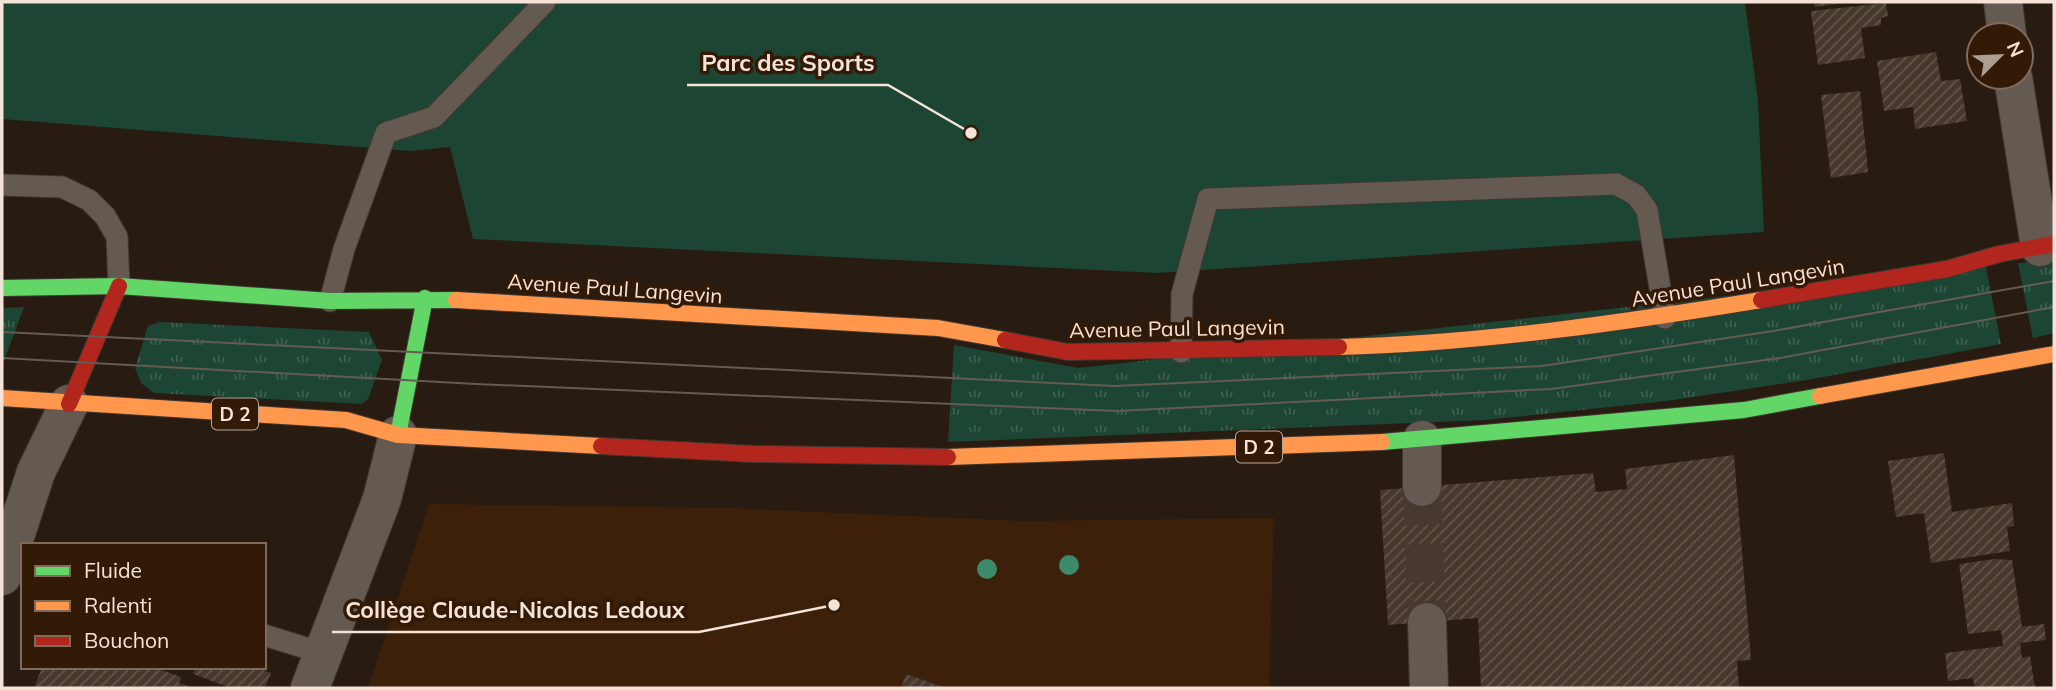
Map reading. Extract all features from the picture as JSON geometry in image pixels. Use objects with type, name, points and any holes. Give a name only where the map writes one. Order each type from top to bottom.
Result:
[{"type":"main road","name":"Avenue Paul Langevin","points":[[2,288],[119,286],[330,301],[425,298],[938,328],[1068,352],[1181,352],[1406,345],[1664,318],[1947,269],[1999,254],[2047,246]]},
{"type":"main road","points":[[69,404],[119,286]]},
{"type":"main road","points":[[398,435],[425,298]]},
{"type":"main road","name":"D 2","points":[[2,398],[346,420],[398,435],[740,453],[934,457],[1422,439],[1744,410],[2053,361]]},
{"type":"street","points":[[2003,2],[2005,21]]},
{"type":"street","points":[[2016,91],[2047,246]]},
{"type":"street","points":[[11,564],[36,472],[69,404]]},
{"type":"street","points":[[310,688],[382,499],[398,435]]},
{"type":"street","points":[[1422,439],[1422,487]]},
{"type":"street","points":[[1427,622],[1429,688]]},
{"type":"lane","points":[[330,301],[344,249],[386,133],[434,117],[545,2]]},
{"type":"lane","points":[[1181,352],[1182,294],[1208,199],[1616,184],[1636,195],[1647,210],[1664,318]]},
{"type":"lane","points":[[2,185],[62,187],[89,200],[106,216],[117,237],[119,286]]},
{"type":"lane","points":[[266,636],[323,653]]},
{"type":"shaded area","points":[[429,504],[728,508],[1021,521],[1274,518],[1269,688],[368,688]]},
{"type":"green space","points":[[2,2],[1745,2],[1758,101],[1764,232],[1157,273],[473,239],[450,147],[410,151],[2,119]]},
{"type":"green space","points":[[2054,261],[2054,333],[2033,338],[2018,263]]},
{"type":"green space","points":[[1986,267],[2001,344],[1807,380],[1666,401],[1485,420],[948,442],[954,345],[1078,368]]},
{"type":"green space","points":[[24,307],[2,366],[2,308]]},
{"type":"green space","points":[[160,322],[369,332],[382,360],[368,399],[362,404],[154,393],[141,383],[135,368],[148,326]]},
{"type":"building","points":[[1814,2],[1842,2],[1842,3],[1815,7]]},
{"type":"building","points":[[1886,3],[1888,16],[1881,18],[1881,25],[1861,28],[1865,58],[1818,65],[1811,11]]},
{"type":"building","points":[[1936,52],[1941,81],[1960,79],[1967,121],[1915,129],[1913,107],[1884,111],[1877,61]]},
{"type":"building","points":[[1860,91],[1868,172],[1831,178],[1821,95]]},
{"type":"building","points":[[1944,453],[1952,512],[2012,503],[2014,526],[2007,527],[2010,551],[1931,563],[1924,513],[1896,517],[1888,461]]},
{"type":"building","points":[[1734,455],[1751,660],[1737,661],[1739,688],[1481,688],[1478,618],[1388,625],[1380,490],[1593,473],[1596,492],[1627,489],[1625,469]]},
{"type":"building","points":[[1995,559],[2012,560],[2022,627],[2044,624],[2046,640],[2020,643],[2022,658],[2030,656],[2035,688],[1975,688],[1973,678],[1948,681],[1945,653],[2003,646],[2001,630],[1968,634],[1959,564]]},
{"type":"building","points":[[41,669],[159,669],[181,677],[179,683],[194,688],[34,688]]},
{"type":"building","points":[[195,669],[260,669],[271,673],[265,688],[231,688],[193,674]]},
{"type":"building","points":[[906,674],[946,688],[901,688]]},
{"type":"tunnel","points":[[1422,487],[1427,622]]},
{"type":"tram line","points":[[2,332],[1115,386],[1542,366],[1773,331],[2054,281]]},
{"type":"tram line","points":[[2,358],[476,384],[1117,411],[1551,389],[1780,358],[2054,307]]},
{"type":"traffic: fast","points":[[2,288],[119,286],[330,301],[456,300]]},
{"type":"traffic: fast","points":[[398,435],[425,298]]},
{"type":"traffic: fast","points":[[1382,442],[1744,410],[1820,396]]},
{"type":"traffic: slow","points":[[456,300],[938,328],[1005,340]]},
{"type":"traffic: slow","points":[[1339,347],[1551,331],[1761,300]]},
{"type":"traffic: slow","points":[[1820,396],[2054,354]]},
{"type":"traffic: slow","points":[[2,398],[346,420],[398,435],[601,446]]},
{"type":"traffic: slow","points":[[948,457],[1382,442]]},
{"type":"traffic: jam","points":[[1761,300],[1947,269],[1999,254],[2054,244]]},
{"type":"traffic: jam","points":[[69,404],[119,286]]},
{"type":"traffic: jam","points":[[1005,340],[1068,352],[1339,347]]},
{"type":"traffic: jam","points":[[601,446],[754,454],[948,457]]},
{"type":"place","name":"Parc des Sports","points":[[971,133]]},
{"type":"place","name":"Collège Claude-Nicolas Ledoux","points":[[834,605]]}]
